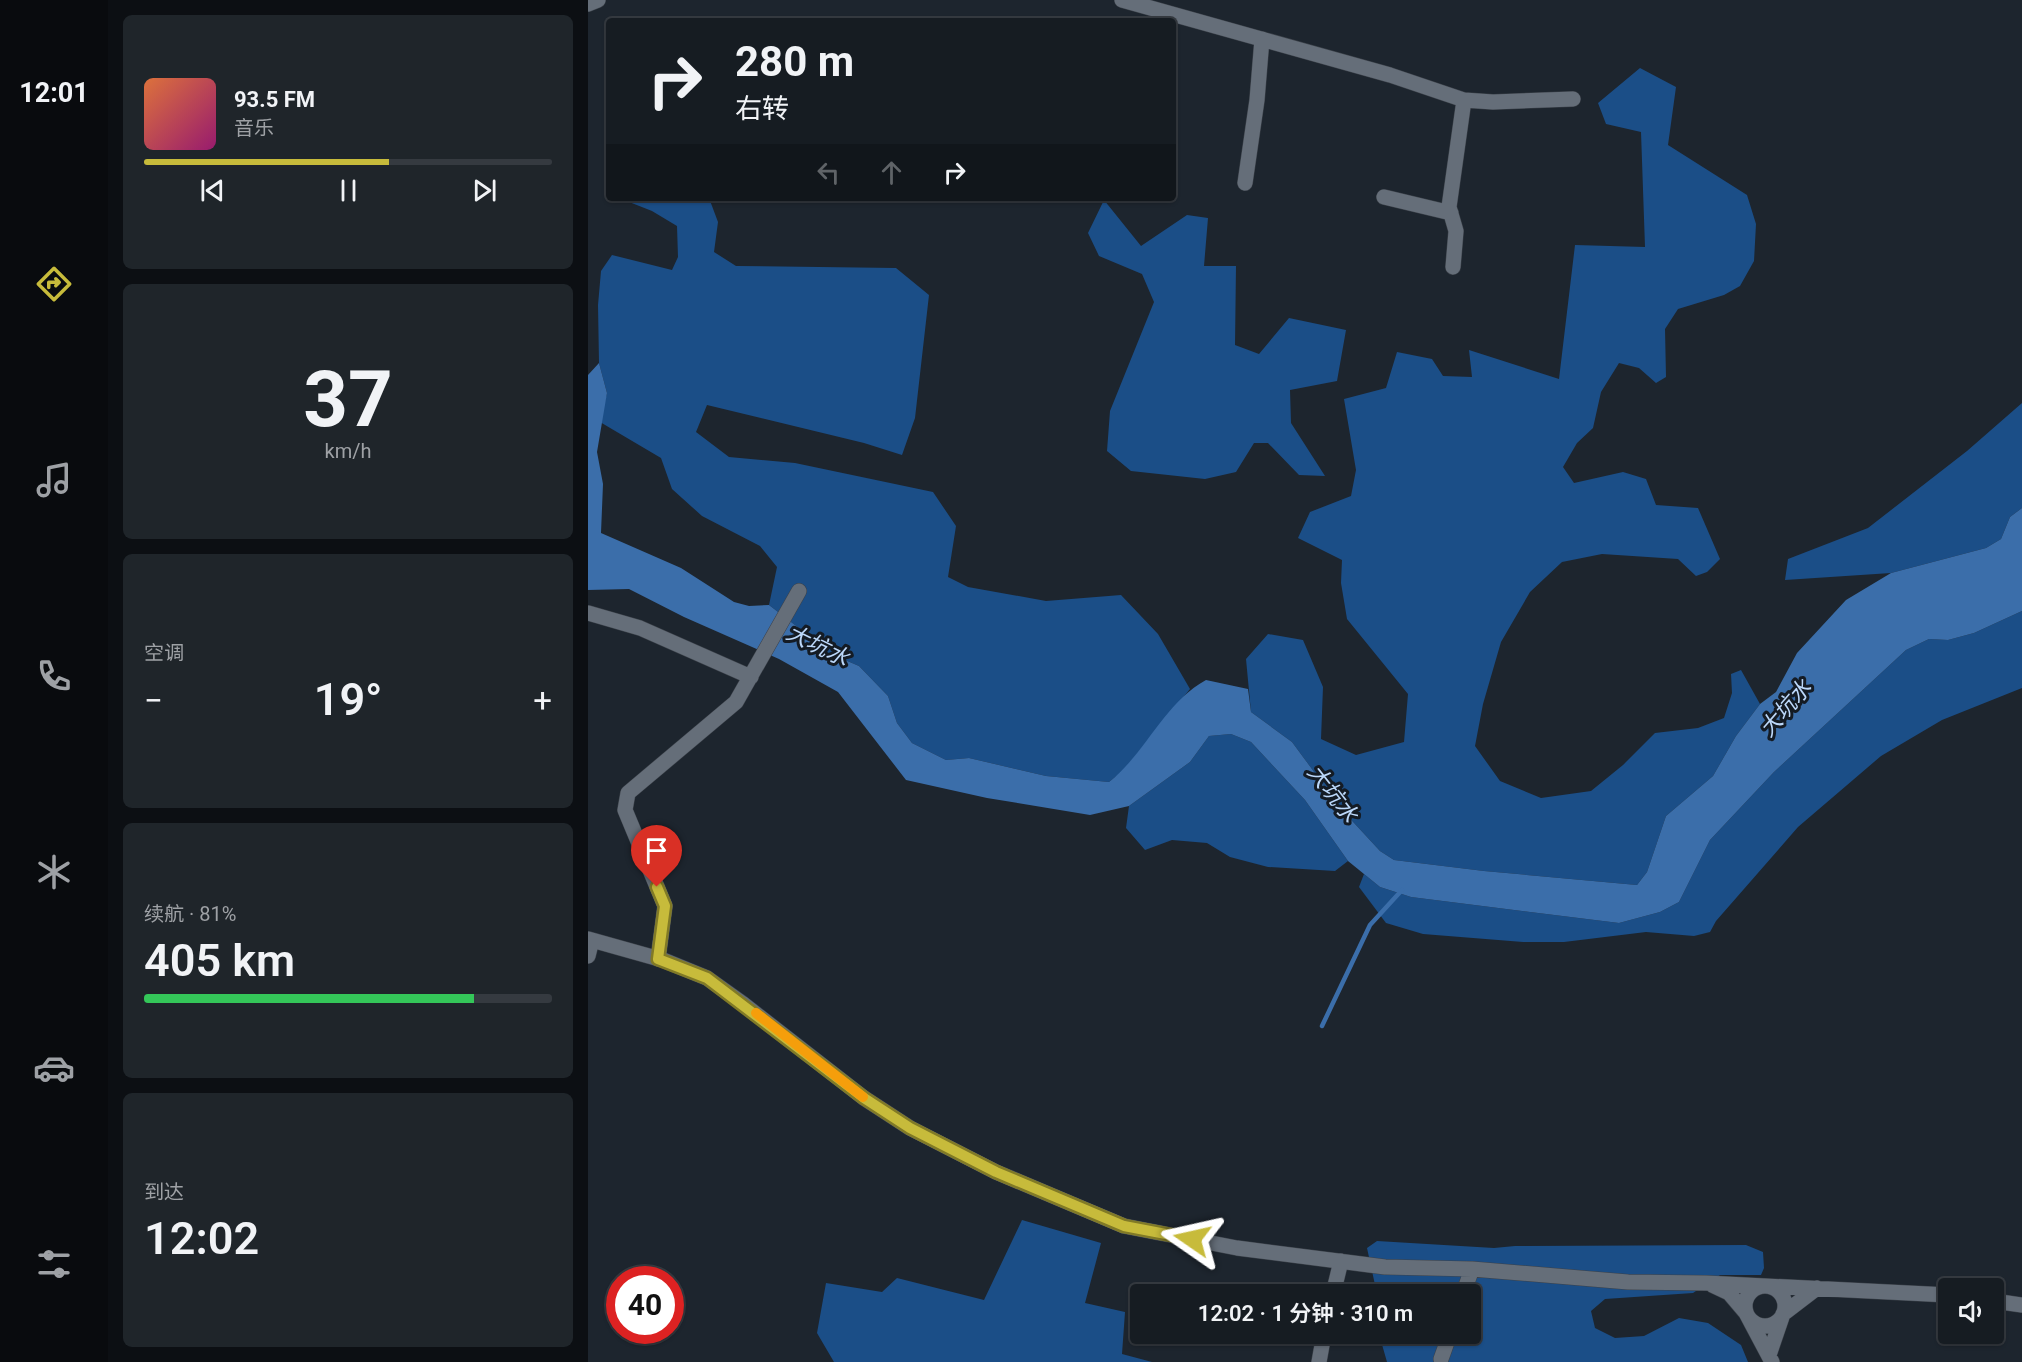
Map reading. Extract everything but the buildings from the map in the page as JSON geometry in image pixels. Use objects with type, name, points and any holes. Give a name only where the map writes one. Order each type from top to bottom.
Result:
[{"type":"street","points":[[588,4],[598,0]]},
{"type":"street","points":[[1122,0],[1390,75],[1464,100],[1493,102],[1573,99]]},
{"type":"street","points":[[1245,183],[1257,100],[1262,39]]},
{"type":"street","points":[[1453,267],[1456,231],[1449,207],[1464,100]]},
{"type":"street","points":[[1384,197],[1451,213]]},
{"type":"street","points":[[658,959],[665,906],[625,810],[625,800],[628,793],[736,702],[799,591]]},
{"type":"street","points":[[588,613],[639,628],[751,677]]},
{"type":"street","points":[[588,956],[590,939],[658,959],[707,978],[864,1098],[910,1128],[996,1172],[1124,1226],[1237,1248],[1385,1267],[1472,1269],[1628,1282],[1706,1283],[1938,1294]]},
{"type":"street","points":[[1335,1284],[1341,1261]]},
{"type":"street","points":[[1467,1284],[1472,1269]]},
{"type":"street","points":[[1706,1283],[1729,1293],[1750,1320],[1765,1326],[1772,1324],[1817,1288]]},
{"type":"street","points":[[1765,1286],[1779,1292],[1785,1306],[1771,1359],[1746,1313],[1746,1298],[1757,1287],[1765,1286]]},
{"type":"street","points":[[2004,1302],[2022,1305]]},
{"type":"street","points":[[1319,1362],[1322,1344]]},
{"type":"street","points":[[1441,1359],[1446,1344]]},
{"type":"shaded area","points":[[1640,68],[1676,87],[1668,145],[1747,195],[1756,224],[1754,261],[1740,286],[1724,295],[1678,309],[1665,329],[1666,377],[1656,383],[1639,368],[1619,363],[1601,392],[1593,428],[1577,443],[1563,467],[1574,483],[1623,472],[1646,479],[1656,505],[1698,508],[1720,559],[1707,572],[1696,576],[1678,559],[1602,554],[1562,562],[1530,592],[1501,642],[1483,704],[1475,746],[1500,781],[1541,798],[1591,791],[1623,765],[1655,733],[1698,728],[1724,718],[1732,693],[1731,674],[1741,670],[1760,704],[1736,736],[1713,776],[1666,816],[1647,872],[1637,885],[1394,860],[1380,851],[1343,811],[1292,742],[1251,712],[1246,659],[1268,634],[1303,640],[1323,687],[1321,739],[1356,755],[1404,742],[1408,694],[1347,619],[1341,583],[1342,560],[1298,538],[1310,512],[1351,496],[1356,470],[1344,399],[1386,388],[1397,352],[1432,359],[1443,376],[1472,377],[1469,350],[1559,379],[1575,245],[1645,247],[1641,132],[1606,124],[1598,103]]},
{"type":"shaded area","points":[[627,201],[710,201],[718,222],[714,252],[736,266],[896,268],[929,295],[915,418],[902,455],[864,443],[707,405],[696,432],[729,457],[795,463],[933,492],[956,526],[948,577],[968,587],[1046,601],[1121,595],[1158,634],[1190,689],[1123,771],[1109,782],[1046,776],[969,758],[946,760],[912,743],[897,723],[888,696],[859,666],[824,651],[808,635],[769,605],[777,567],[760,546],[702,516],[672,489],[661,458],[600,422],[607,393],[599,363],[598,305],[601,271],[612,255],[672,270],[678,257],[677,226],[652,211]]},
{"type":"shaded area","points":[[1104,201],[1141,246],[1187,215],[1208,218],[1204,266],[1236,266],[1235,345],[1259,354],[1289,318],[1346,330],[1337,381],[1290,390],[1291,423],[1325,476],[1299,475],[1268,443],[1254,443],[1236,472],[1205,479],[1131,471],[1107,451],[1110,411],[1154,302],[1142,274],[1099,256],[1088,233]]},
{"type":"shaded area","points":[[2022,403],[2022,508],[2010,517],[2001,539],[1986,548],[1891,573],[1785,580],[1788,559],[1868,528],[1967,451]]},
{"type":"shaded area","points":[[2022,611],[2022,688],[1942,720],[1881,756],[1798,827],[1716,921],[1710,932],[1694,936],[1646,932],[1564,942],[1523,942],[1423,934],[1386,923],[1359,887],[1364,874],[1380,887],[1411,897],[1619,923],[1660,912],[1679,902],[1710,840],[1774,772],[1906,650],[1929,639],[1948,640],[1974,633]]},
{"type":"shaded area","points":[[1231,734],[1251,742],[1305,800],[1348,861],[1335,871],[1268,867],[1230,857],[1207,843],[1172,840],[1145,850],[1126,828],[1129,806],[1190,762],[1209,736]]},
{"type":"shaded area","points":[[1022,1220],[1101,1243],[1085,1303],[1125,1312],[1122,1354],[1152,1362],[834,1362],[817,1333],[826,1283],[882,1292],[897,1278],[984,1300]]},
{"type":"shaded area","points":[[1377,1241],[1494,1248],[1746,1245],[1763,1252],[1764,1268],[1761,1275],[1720,1275],[1693,1293],[1605,1299],[1591,1311],[1595,1328],[1615,1338],[1644,1336],[1679,1318],[1708,1323],[1741,1345],[1748,1362],[1387,1362],[1382,1344],[1481,1344],[1481,1284],[1375,1284],[1367,1248]]},
{"type":"water","name":"大坑水","points":[[599,363],[607,393],[597,452],[603,484],[601,533],[681,568],[734,602],[749,606],[769,605],[808,635],[824,651],[859,666],[888,696],[897,723],[912,743],[946,760],[969,758],[1046,776],[1109,782],[1134,757],[1178,702],[1191,690],[1206,680],[1248,689],[1251,712],[1292,742],[1343,811],[1380,851],[1394,860],[1637,885],[1647,872],[1666,816],[1713,776],[1736,736],[1760,704],[1776,692],[1797,653],[1846,600],[1891,573],[1986,548],[2001,539],[2010,517],[2022,508],[2022,611],[1974,633],[1948,640],[1929,639],[1906,650],[1774,772],[1710,840],[1679,902],[1660,912],[1619,923],[1411,897],[1380,887],[1348,861],[1305,800],[1251,742],[1231,734],[1209,736],[1190,762],[1129,806],[1090,815],[987,798],[906,780],[838,692],[779,659],[684,617],[629,589],[588,590],[588,375]]},
{"type":"waterway","points":[[1322,1026],[1370,925],[1402,890]]},
{"type":"slow traffic","points":[[756,1013],[863,1097]]},
{"type":"route","points":[[657,887],[665,906],[658,959],[707,978],[864,1098],[910,1128],[996,1172],[1124,1226],[1192,1239]]}]
